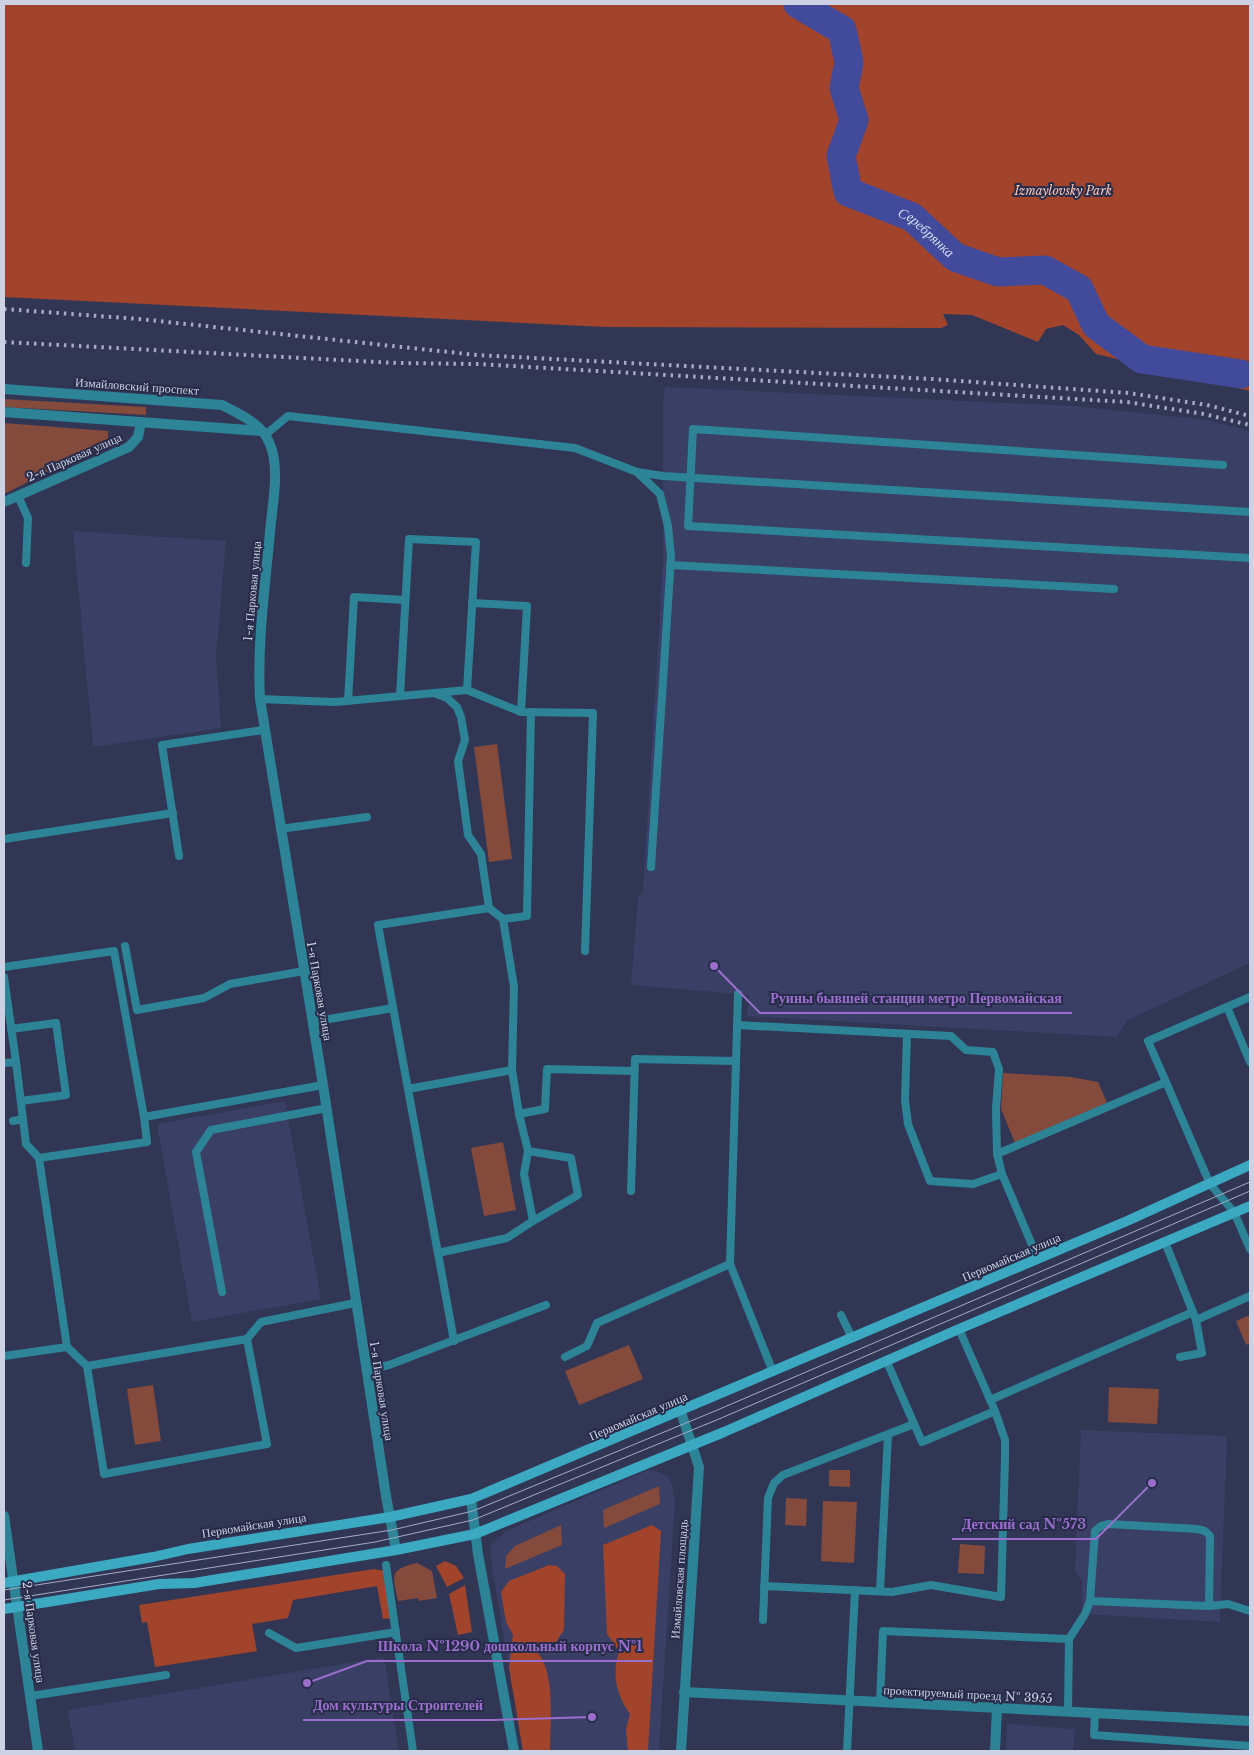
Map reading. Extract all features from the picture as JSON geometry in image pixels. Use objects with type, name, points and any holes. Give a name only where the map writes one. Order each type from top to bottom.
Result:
[{"type":"main road","name":"Первомайская улица","points":[[9,1582],[153,1557],[188,1549],[390,1517],[471,1499],[681,1412],[1038,1259],[1250,1165]]},
{"type":"main road","points":[[4,1609],[159,1584],[194,1583],[396,1550],[476,1534],[887,1362],[959,1329],[1250,1206]]},
{"type":"street","name":"Измайловский проспект","points":[[4,390],[222,406],[243,416],[263,433]]},
{"type":"street","points":[[4,412],[263,433]]},
{"type":"street","name":"2-я Парковая улица","points":[[4,502],[129,447],[138,436],[142,422]]},
{"type":"street","name":"1-я Парковая улица","points":[[263,433],[273,453],[274,484],[260,635],[260,699],[263,730],[323,1085],[355,1303],[396,1550]]},
{"type":"street","name":"Измайловская площадь","points":[[681,1412],[699,1467],[681,1751]]},
{"type":"street","points":[[471,1499],[514,1751]]},
{"type":"street","name":"2-я Парковая улица","points":[[4,1516],[9,1582],[18,1606],[38,1751]]},
{"type":"street","name":"проектируемый проезд № 3955","points":[[684,1692],[1250,1721]]},
{"type":"street","points":[[995,1751],[997,1708]]},
{"type":"lane","points":[[263,433],[288,416],[575,448],[637,472],[663,476],[1250,512]]},
{"type":"lane","points":[[1223,465],[693,429],[688,526],[1250,558]]},
{"type":"lane","points":[[637,472],[660,494],[668,526],[670,565],[651,867]]},
{"type":"lane","points":[[18,496],[28,518],[26,563]]},
{"type":"lane","points":[[400,696],[409,539],[476,542],[467,690]]},
{"type":"lane","points":[[670,565],[1114,589]]},
{"type":"lane","points":[[348,701],[354,597],[406,600]]},
{"type":"lane","points":[[472,603],[527,606],[521,712]]},
{"type":"lane","points":[[260,699],[348,701],[467,690],[521,712],[593,714],[585,951]]},
{"type":"lane","points":[[434,693],[452,703],[461,717],[464,740],[458,761],[468,835],[481,854],[489,908],[502,919],[514,987],[512,1070],[519,1114],[528,1151],[524,1174],[533,1221]]},
{"type":"lane","points":[[502,919],[527,916],[531,712]]},
{"type":"lane","points":[[179,856],[162,745],[263,730]]},
{"type":"lane","points":[[4,839],[173,813]]},
{"type":"lane","points":[[280,829],[367,817]]},
{"type":"lane","points":[[454,1341],[378,925],[489,908]]},
{"type":"lane","points":[[125,946],[136,1010],[204,998],[230,984],[304,971]]},
{"type":"lane","points":[[4,967],[114,951],[147,1142],[39,1158]]},
{"type":"lane","points":[[4,977],[7,1019],[11,1029],[26,1144],[39,1158],[67,1347],[87,1366],[104,1474],[267,1444],[247,1339]]},
{"type":"lane","points":[[738,994],[730,1264],[773,1372]]},
{"type":"lane","points":[[1250,997],[1148,1041],[1210,1184],[1234,1212],[1250,1249]]},
{"type":"lane","points":[[1226,1007],[1250,1062]]},
{"type":"lane","points":[[312,1022],[393,1008]]},
{"type":"lane","points":[[11,1029],[56,1023],[66,1095],[21,1101]]},
{"type":"lane","points":[[737,1025],[951,1036],[966,1050],[993,1052],[999,1069],[996,1108],[997,1154],[1002,1174],[1038,1259]]},
{"type":"lane","points":[[907,1034],[905,1100],[908,1124],[930,1181]]},
{"type":"lane","points":[[632,1191],[635,1059],[735,1061]]},
{"type":"lane","points":[[4,1063],[16,1062]]},
{"type":"lane","points":[[519,1114],[545,1109],[547,1069],[634,1071]]},
{"type":"lane","points":[[408,1089],[512,1070]]},
{"type":"lane","points":[[997,1154],[1166,1082]]},
{"type":"lane","points":[[144,1117],[323,1085]]},
{"type":"lane","points":[[222,1292],[196,1152],[211,1130],[326,1108]]},
{"type":"lane","points":[[13,1121],[23,1119]]},
{"type":"lane","points":[[438,1253],[507,1238],[578,1195],[571,1158],[528,1151]]},
{"type":"lane","points":[[918,1175],[930,1181],[973,1184],[1002,1174]]},
{"type":"lane","points":[[1165,1242],[1194,1316],[1202,1353],[1180,1357]]},
{"type":"lane","points":[[565,1357],[587,1346],[597,1323],[730,1264]]},
{"type":"lane","points":[[990,1400],[1170,1324],[1250,1296]]},
{"type":"lane","points":[[87,1366],[247,1339],[261,1322],[355,1303]]},
{"type":"lane","points":[[366,1370],[389,1365],[546,1305]]},
{"type":"lane","points":[[842,1315],[852,1338]]},
{"type":"lane","points":[[764,1586],[892,1592],[931,1585],[1001,1597],[1004,1440],[995,1411],[959,1329]]},
{"type":"lane","points":[[4,1356],[67,1347]]},
{"type":"lane","points":[[887,1362],[922,1442],[995,1411]]},
{"type":"lane","points":[[763,1620],[768,1498],[774,1483],[783,1475],[914,1424]]},
{"type":"lane","points":[[880,1591],[888,1435]]},
{"type":"lane","points":[[1068,1711],[1069,1639],[1086,1614],[1090,1601],[1095,1530],[1101,1526],[1178,1528],[1205,1531],[1210,1536],[1209,1606]]},
{"type":"lane","points":[[386,1565],[413,1751]]},
{"type":"lane","points":[[847,1751],[855,1590]]},
{"type":"lane","points":[[1090,1601],[1209,1606],[1228,1604],[1250,1611]]},
{"type":"lane","points":[[880,1702],[883,1631],[1069,1639]]},
{"type":"lane","points":[[269,1633],[296,1648],[396,1632]]},
{"type":"lane","points":[[31,1696],[166,1675]]},
{"type":"lane","points":[[1095,1713],[1094,1735],[1250,1746]]},
{"type":"shaded area","points":[[665,387],[1073,406],[1207,420],[1250,431],[1250,963],[1128,1020],[1116,1037],[747,1016],[749,995],[631,985],[638,898],[643,892],[663,562],[663,401]]},
{"type":"shaded area","points":[[4,399],[146,407],[146,415],[4,407]]},
{"type":"shaded area","points":[[4,423],[108,431],[108,442],[4,494]]},
{"type":"shaded area","points":[[73,531],[226,541],[216,657],[221,728],[93,747]]},
{"type":"shaded area","points":[[497,744],[512,859],[489,862],[474,747]]},
{"type":"shaded area","points":[[1003,1073],[1071,1077],[1098,1082],[1107,1103],[1015,1143],[1001,1109]]},
{"type":"shaded area","points":[[285,1101],[321,1299],[192,1322],[157,1124]]},
{"type":"shaded area","points":[[503,1142],[516,1210],[484,1216],[471,1148]]},
{"type":"shaded area","points":[[1250,1315],[1250,1343],[1246,1345],[1236,1321]]},
{"type":"shaded area","points":[[629,1345],[643,1379],[579,1405],[565,1371]]},
{"type":"shaded area","points":[[153,1385],[161,1441],[135,1445],[127,1389]]},
{"type":"shaded area","points":[[1109,1387],[1159,1389],[1157,1424],[1108,1422]]},
{"type":"shaded area","points":[[1081,1430],[1227,1436],[1220,1622],[1082,1614],[1082,1580],[1075,1570]]},
{"type":"shaded area","points":[[654,1470],[668,1477],[672,1484],[675,1501],[659,1751],[523,1751],[491,1560],[491,1546],[506,1531],[646,1471]]},
{"type":"shaded area","points":[[829,1470],[850,1470],[850,1487],[829,1486]]},
{"type":"shaded area","points":[[659,1486],[660,1504],[604,1528],[603,1510]]},
{"type":"shaded area","points":[[786,1498],[807,1499],[806,1526],[785,1525]]},
{"type":"shaded area","points":[[823,1501],[857,1502],[854,1563],[821,1561]]},
{"type":"shaded area","points":[[561,1525],[562,1545],[505,1569],[506,1556],[515,1546]]},
{"type":"shaded area","points":[[960,1544],[985,1546],[984,1574],[958,1573]]},
{"type":"shaded area","points":[[417,1563],[432,1571],[437,1598],[419,1601],[418,1598],[398,1601],[394,1579],[397,1571]]},
{"type":"shaded area","points":[[384,1657],[399,1751],[75,1751],[68,1710]]},
{"type":"shaded area","points":[[1007,1724],[1075,1729],[1073,1751],[1006,1751]]},
{"type":"green space","name":"Izmaylovsky Park","points":[[4,4],[1250,4],[1250,391],[1096,354],[1079,335],[1063,325],[1046,329],[1038,342],[972,315],[943,314],[948,325],[941,328],[605,327],[4,297]]},
{"type":"green space","points":[[652,1525],[661,1531],[648,1751],[628,1751],[626,1729],[630,1714],[621,1699],[617,1684],[616,1668],[619,1651],[607,1634],[603,1545]]},
{"type":"green space","points":[[445,1561],[456,1566],[464,1578],[447,1587],[436,1566]]},
{"type":"green space","points":[[549,1565],[557,1566],[565,1574],[564,1630],[556,1642],[543,1644],[536,1651],[547,1671],[549,1684],[551,1713],[550,1751],[523,1751],[509,1668],[513,1635],[506,1622],[501,1592],[509,1581]]},
{"type":"green space","points":[[374,1569],[384,1571],[392,1618],[383,1619],[377,1586],[293,1600],[288,1618],[252,1624],[257,1651],[155,1667],[147,1622],[142,1623],[139,1605]]},
{"type":"green space","points":[[465,1585],[472,1632],[458,1635],[449,1594]]},
{"type":"waterway","name":"Серебрянка","points":[[798,4],[842,30],[849,62],[844,88],[854,120],[841,156],[848,192],[912,217],[955,257],[998,272],[1045,270],[1079,289],[1096,325],[1142,359],[1241,374]]},
{"type":"tram line","points":[[4,1590],[392,1530],[473,1511],[715,1411],[1250,1182]]},
{"type":"tram line","points":[[4,1600],[375,1542],[473,1520],[719,1419],[1250,1191]]},
{"type":"railway","points":[[4,309],[139,319],[477,355],[932,379],[1128,393],[1207,405],[1250,416]]},
{"type":"railway","points":[[4,342],[396,363],[478,364],[1127,402],[1204,414],[1250,425]]},
{"type":"place","name":"Руины бывшей станции метро Первомайская","points":[[714,966]]},
{"type":"place","name":"Детский сад №573","points":[[1152,1483]]},
{"type":"place","name":"Школа №1290 дошкольный корпус №1","points":[[307,1683]]},
{"type":"place","name":"Дом культуры Строителей","points":[[592,1717]]}]
